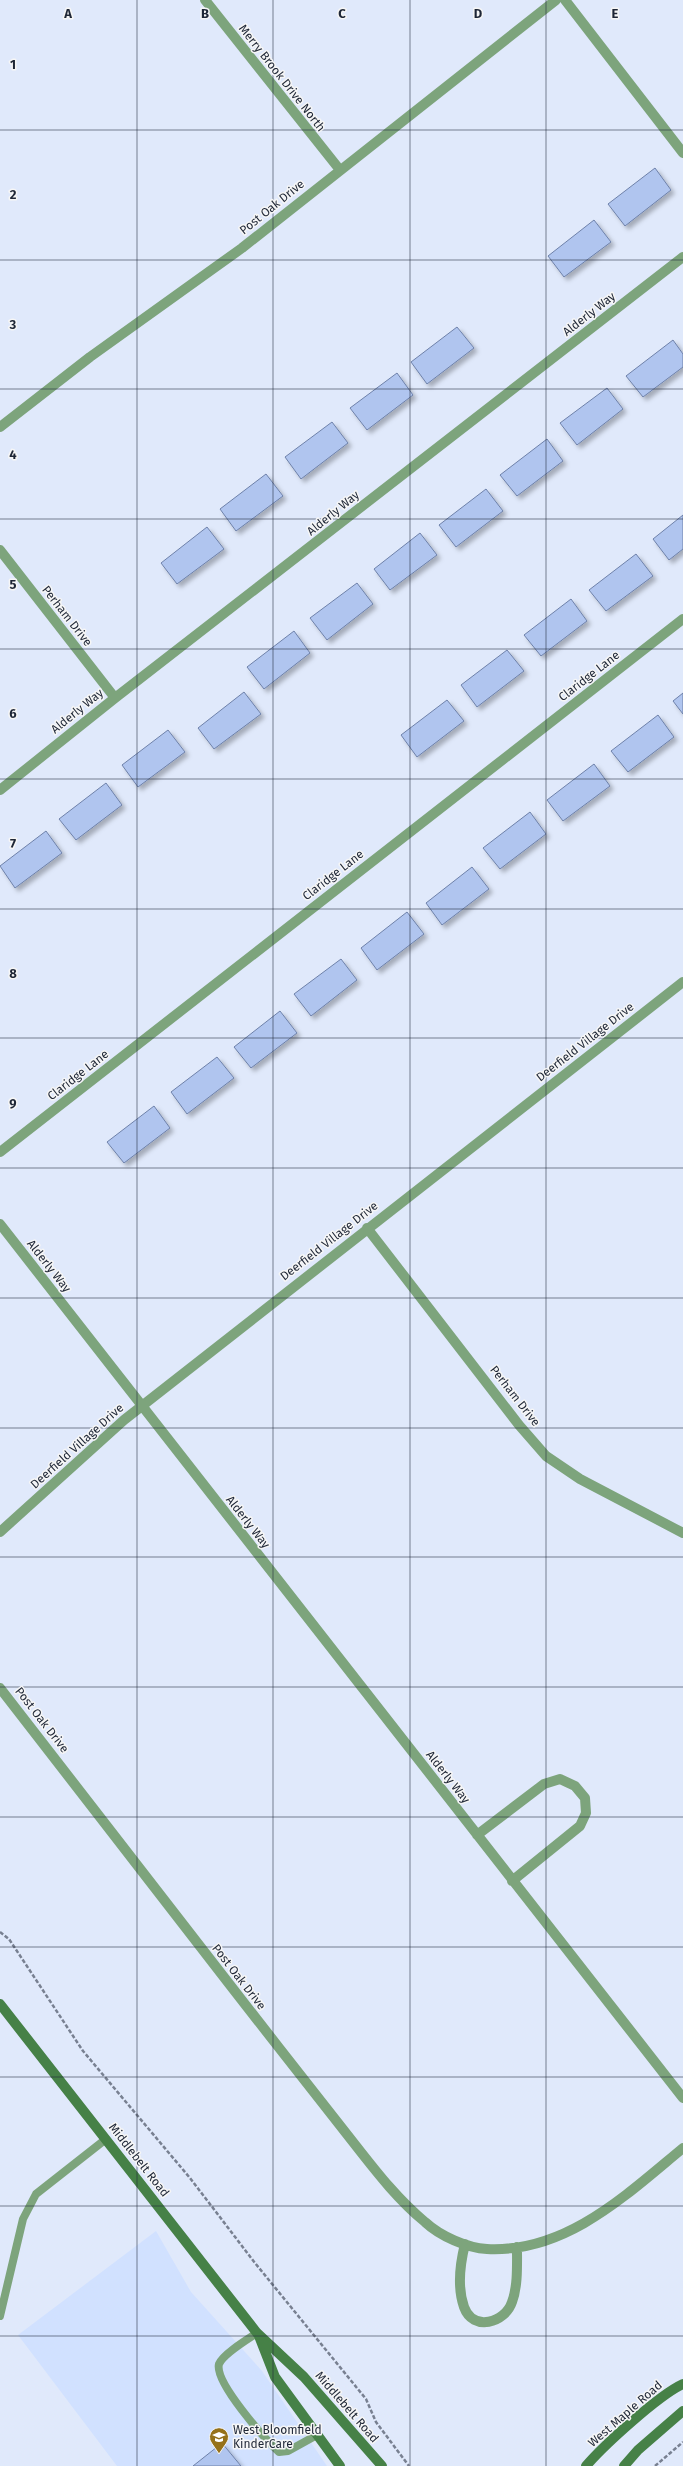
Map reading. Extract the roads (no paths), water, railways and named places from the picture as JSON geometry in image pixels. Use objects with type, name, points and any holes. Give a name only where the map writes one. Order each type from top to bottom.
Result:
[{"type":"street","name":"Merry Brook Drive North","points":[[205,0],[340,170]]},
{"type":"street","name":"Post Oak Drive","points":[[0,427],[90,357],[242,248],[556,0]]},
{"type":"street","points":[[565,0],[683,153]]},
{"type":"street","name":"Alderly Way","points":[[0,790],[115,698],[683,257]]},
{"type":"street","name":"Perham Drive","points":[[0,550],[115,698]]},
{"type":"street","name":"Claridge Lane","points":[[0,1152],[683,619]]},
{"type":"street","name":"Deerfield Village Drive","points":[[0,1532],[142,1406],[367,1228],[683,982]]},
{"type":"street","name":"Alderly Way","points":[[0,1224],[683,2098]]},
{"type":"street","name":"Perham Drive","points":[[367,1228],[519,1425],[546,1456],[586,1482],[683,1533]]},
{"type":"street","name":"Post Oak Drive","points":[[0,1688],[198,1945],[377,2172],[405,2204],[427,2225],[444,2235],[465,2244],[486,2249],[517,2247],[557,2238],[606,2210],[683,2148]]},
{"type":"street","points":[[476,1835],[544,1784],[560,1779],[575,1786],[585,1798],[586,1813],[580,1826],[512,1881]]},
{"type":"street","name":"Middlebelt Road","points":[[0,2004],[257,2333],[304,2377],[382,2466]]},
{"type":"street","points":[[465,2244],[459,2281],[464,2308],[471,2317],[485,2323],[497,2321],[506,2315],[513,2302],[516,2280],[517,2247]]},
{"type":"street","name":"Middlebelt Road","points":[[257,2333],[275,2377],[340,2466]]},
{"type":"street","name":"West Maple Road","points":[[586,2465],[640,2415],[675,2388],[683,2384]]},
{"type":"street","points":[[624,2466],[638,2450],[683,2411]]},
{"type":"lane","points":[[0,2316],[2,2298],[23,2219],[36,2194],[106,2140]]},
{"type":"lane","points":[[257,2333],[231,2351],[220,2363],[218,2373],[227,2389],[266,2440],[279,2452],[288,2451],[317,2435]]},
{"type":"place","name":"West Bloomfield KinderCare","points":[[219,2454]]}]
